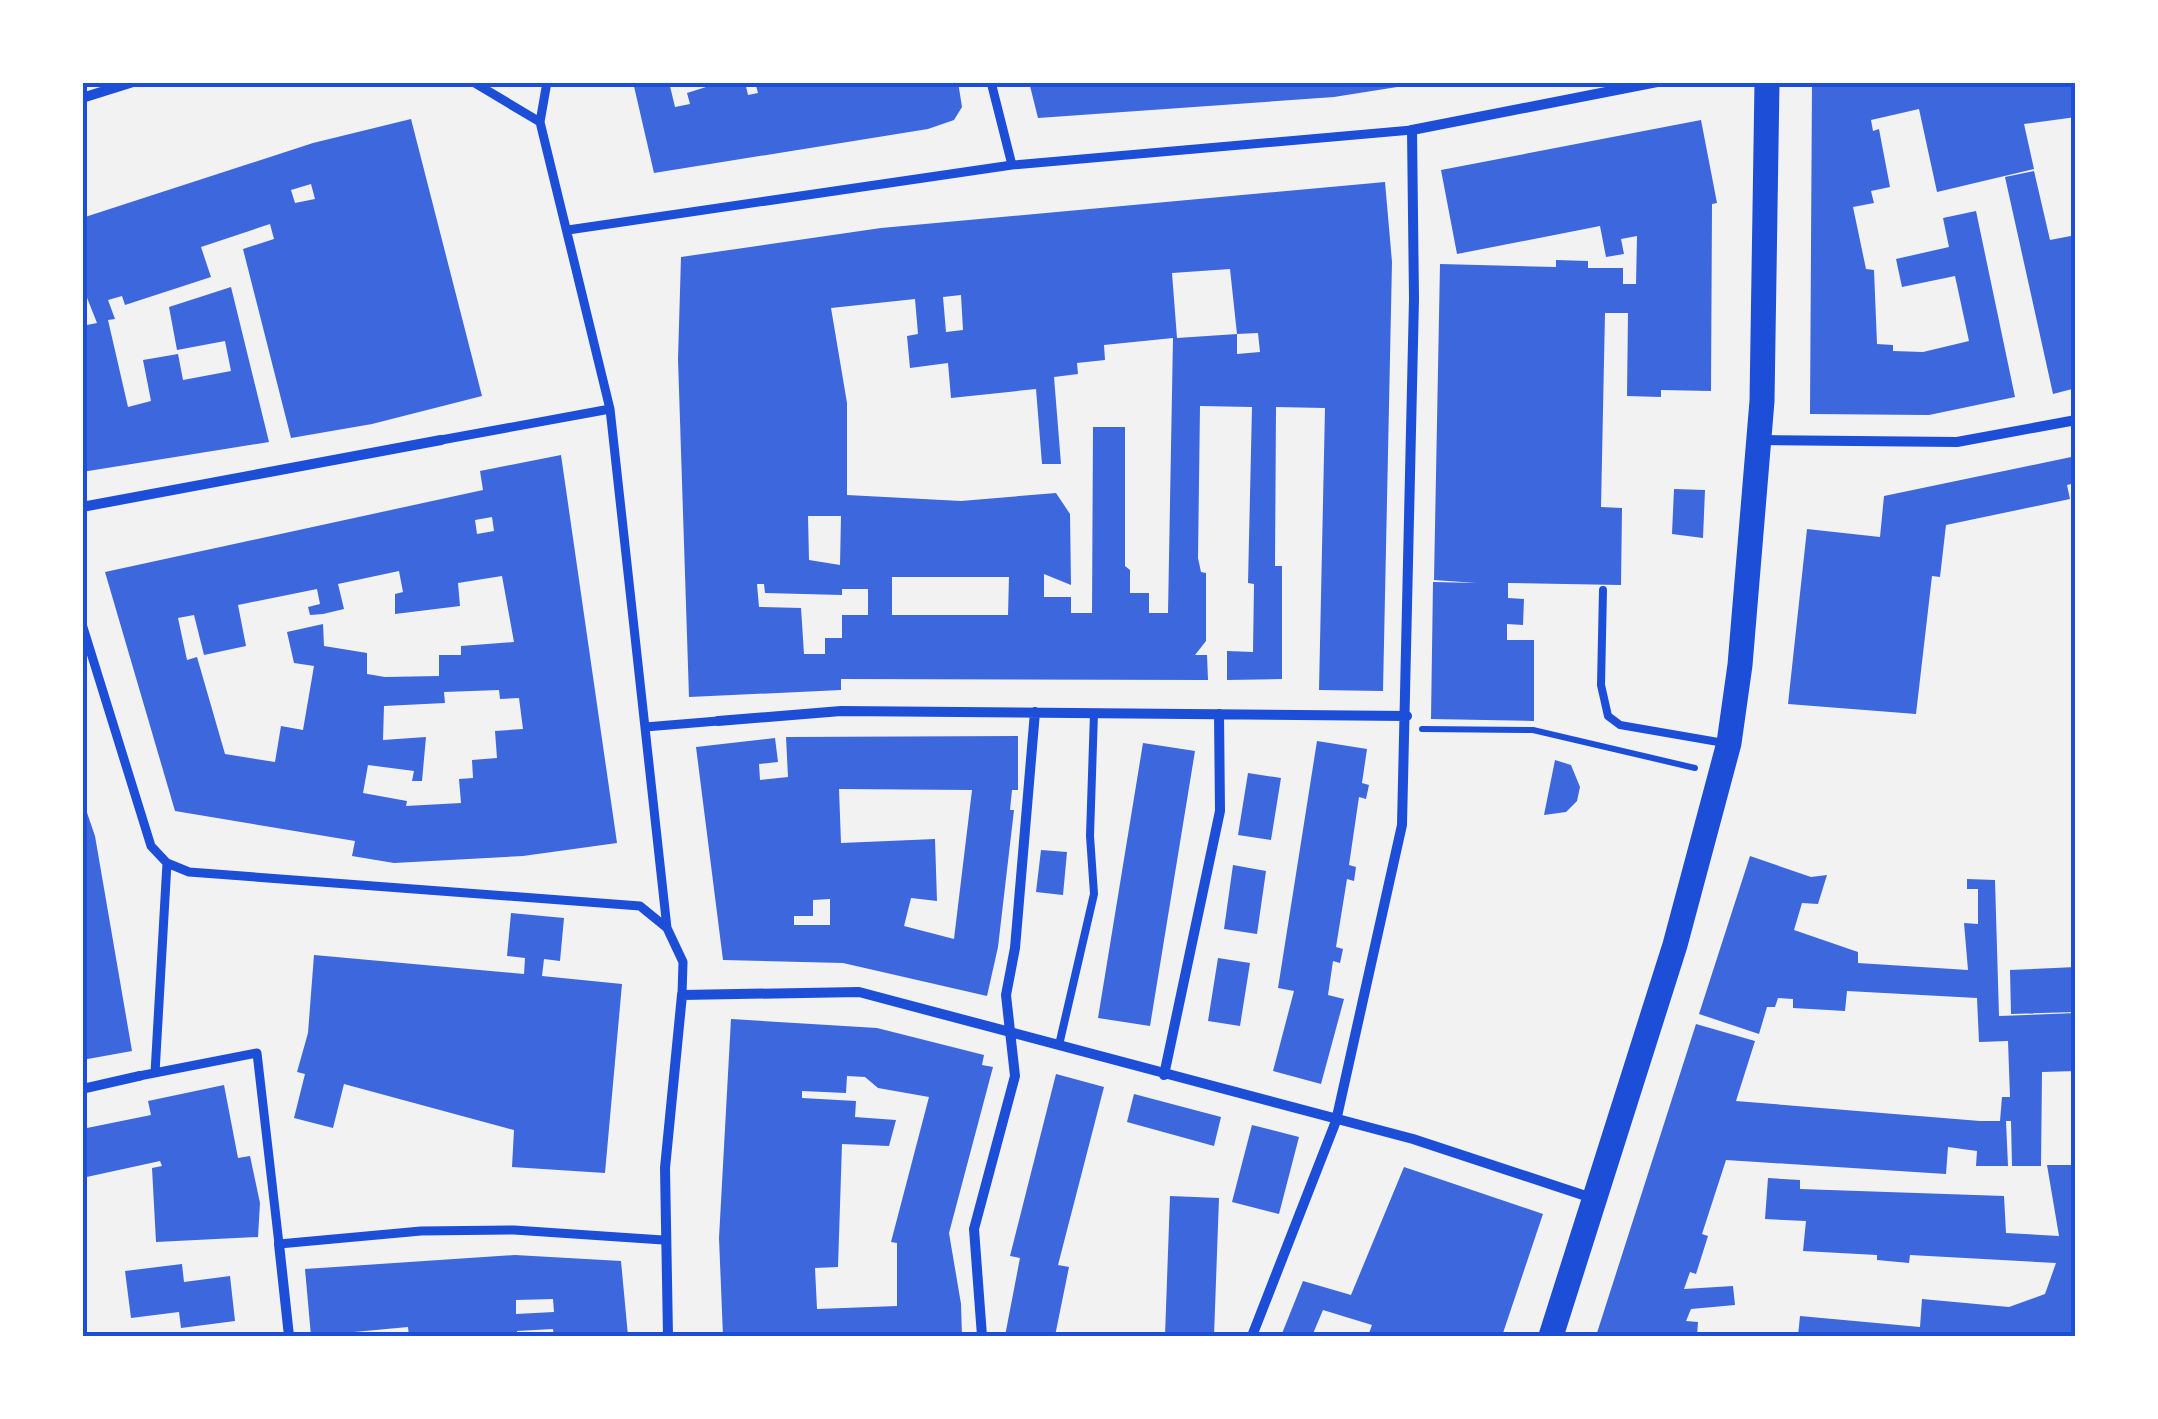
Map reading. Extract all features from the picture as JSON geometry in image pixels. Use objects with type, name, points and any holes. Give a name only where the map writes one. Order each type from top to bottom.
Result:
[{"type":"main road","points":[[1551,1336],[1676,944],[1729,744],[1759,440],[1769,137],[1767,82]]},
{"type":"street","points":[[82,98],[133,82]]},
{"type":"street","points":[[473,82],[540,122]]},
{"type":"street","points":[[546,82],[540,122],[610,409],[667,928],[683,962],[664,1168],[668,1336]]},
{"type":"street","points":[[992,82],[1012,165]]},
{"type":"street","points":[[568,230],[1012,165],[1412,130],[1657,82]]},
{"type":"street","points":[[1252,1336],[1336,1121],[1398,858],[1407,716],[1412,130]]},
{"type":"street","points":[[82,507],[610,409]]},
{"type":"street","points":[[1759,440],[1957,442],[2076,420]]},
{"type":"street","points":[[82,624],[151,846],[168,864],[190,872],[640,906],[667,928]]},
{"type":"street","points":[[645,727],[842,710],[1407,716]]},
{"type":"street","points":[[982,1336],[974,1229],[1016,1076],[1006,995],[1015,948],[1035,712]]},
{"type":"street","points":[[1164,1075],[1220,811],[1219,714]]},
{"type":"street","points":[[155,1073],[168,864]]},
{"type":"street","points":[[682,996],[859,992],[1413,1139],[1592,1198]]},
{"type":"street","points":[[82,1089],[257,1053],[289,1336]]},
{"type":"street","points":[[280,1244],[421,1231],[514,1230],[664,1240]]},
{"type":"lane","points":[[1604,590],[1601,685],[1608,716],[1620,725],[1729,744]]},
{"type":"lane","points":[[1060,1045],[1094,894],[1090,836],[1094,713]]},
{"type":"path","points":[[1406,728],[1533,730],[1721,774]]},
{"type":"building","points":[[633,82],[669,82],[675,107],[690,104],[687,93],[722,82],[745,82],[748,95],[758,93],[755,82],[958,82],[962,107],[954,120],[928,129],[654,173]]},
{"type":"building","points":[[1029,82],[1416,84],[1334,97],[1038,118]]},
{"type":"building","points":[[1812,82],[2073,82],[2076,117],[2024,124],[2034,169],[1937,192],[1919,109],[1871,120],[1873,131],[1879,129],[1890,187],[1871,191],[1874,203],[1853,207],[1866,269],[1874,270],[1877,344],[1893,345],[1893,351],[1923,352],[1969,341],[1955,276],[1902,287],[1896,259],[1949,247],[1943,218],[1976,211],[2015,397],[1929,415],[1810,414]]},
{"type":"building","points":[[411,119],[482,396],[372,424],[291,438],[243,249],[274,239],[270,224],[201,247],[211,277],[125,305],[122,296],[108,300],[115,319],[108,320],[128,407],[151,401],[143,360],[178,354],[183,380],[231,371],[225,341],[177,350],[169,307],[231,287],[269,442],[82,472],[82,326],[97,323],[82,285],[82,218],[313,143]],"holes":[[[311,184],[315,199],[295,203],[291,190]]]},
{"type":"building","points":[[1701,120],[1717,203],[1712,204],[1711,391],[1661,390],[1661,397],[1627,396],[1628,313],[1605,313],[1601,507],[1622,508],[1621,585],[1508,583],[1508,598],[1524,599],[1523,625],[1507,624],[1507,640],[1534,640],[1534,721],[1431,719],[1433,582],[1477,583],[1434,580],[1440,264],[1556,267],[1556,260],[1588,261],[1588,268],[1623,268],[1623,284],[1636,284],[1637,236],[1621,239],[1624,254],[1606,257],[1600,226],[1457,254],[1441,170]]},
{"type":"building","points":[[2034,171],[2050,240],[2076,235],[2076,388],[2053,394],[2005,177]]},
{"type":"building","points":[[1385,182],[1392,262],[1383,691],[1319,690],[1325,408],[1276,407],[1275,566],[1282,566],[1282,679],[1227,680],[1227,651],[1253,652],[1254,584],[1248,583],[1252,407],[1200,406],[1198,558],[1201,572],[1206,573],[1206,641],[1195,655],[1207,655],[1208,680],[841,679],[841,690],[689,697],[678,359],[681,257],[881,228]],"holes":[[[1230,269],[1237,334],[1177,338],[1172,273]],[[961,295],[963,330],[946,332],[943,297]],[[915,299],[918,334],[907,336],[910,368],[948,363],[951,398],[1036,389],[1042,464],[1061,464],[1054,377],[1078,374],[1077,363],[1105,360],[1104,345],[1173,338],[1168,613],[1149,613],[1149,593],[1130,593],[1130,570],[1125,566],[1125,427],[1093,427],[1092,613],[1071,613],[1071,597],[1044,597],[1044,574],[1071,585],[1070,514],[1056,493],[961,501],[847,495],[847,403],[831,308]],[[1258,333],[1260,352],[1237,354],[1237,334]],[[808,516],[841,516],[840,565],[809,560]],[[892,577],[1009,577],[1008,615],[892,615]],[[757,584],[764,584],[765,593],[842,595],[842,589],[868,589],[868,615],[842,615],[842,638],[825,638],[825,654],[804,654],[801,608],[759,607]]]},
{"type":"building","points":[[561,455],[617,843],[523,856],[394,863],[352,856],[355,841],[175,811],[105,572],[483,490],[480,471]],"holes":[[[492,517],[494,531],[477,534],[475,520]],[[399,571],[403,592],[395,594],[395,614],[460,606],[458,583],[502,576],[514,642],[461,646],[461,655],[439,655],[439,676],[385,677],[367,674],[367,653],[324,646],[323,624],[287,632],[294,663],[314,666],[303,730],[281,726],[275,762],[225,754],[197,657],[187,660],[178,618],[194,615],[204,655],[246,646],[238,605],[317,589],[320,604],[308,607],[310,615],[323,614],[344,609],[338,584]],[[499,690],[500,699],[519,698],[523,729],[495,731],[497,758],[472,760],[473,778],[459,779],[461,803],[406,806],[407,801],[363,793],[368,765],[414,771],[412,781],[422,781],[426,737],[383,740],[384,706],[445,703],[444,692]]]},
{"type":"building","points":[[2076,456],[2076,483],[2067,485],[2070,499],[1946,525],[1940,577],[1932,576],[1916,714],[1788,704],[1807,529],[1880,537],[1884,496]]},
{"type":"building","points":[[1674,489],[1705,490],[1703,538],[1672,534]]},
{"type":"building","points":[[1018,736],[1018,790],[1012,790],[1010,810],[1014,810],[998,947],[987,996],[843,963],[723,960],[696,747],[775,738],[778,762],[759,764],[760,780],[788,777],[786,737]],"holes":[[[839,789],[972,790],[954,939],[904,926],[911,898],[937,901],[935,839],[841,843]],[[830,899],[830,925],[794,925],[794,916],[813,916],[813,900]]]},
{"type":"building","points":[[1317,741],[1367,749],[1362,783],[1369,785],[1366,799],[1359,797],[1349,865],[1356,867],[1354,881],[1347,879],[1336,947],[1343,949],[1340,963],[1333,961],[1328,995],[1344,999],[1321,1084],[1273,1071],[1294,991],[1278,988]]},
{"type":"building","points":[[1143,743],[1195,751],[1150,1026],[1098,1018]]},
{"type":"building","points":[[1555,760],[1571,765],[1580,787],[1577,801],[1566,812],[1544,815]]},
{"type":"building","points":[[1248,773],[1281,778],[1271,840],[1238,835]]},
{"type":"building","points":[[82,798],[95,836],[132,1051],[82,1060]]},
{"type":"building","points":[[1041,850],[1067,852],[1063,895],[1036,892]]},
{"type":"building","points":[[1750,856],[1811,877],[1827,875],[1818,904],[1802,903],[1794,930],[1858,952],[1858,963],[1968,970],[1964,923],[1978,924],[1978,889],[1967,889],[1967,879],[1995,880],[1999,1016],[2076,1013],[2076,1071],[2042,1072],[2041,1166],[2012,1166],[2011,1121],[2006,1121],[2008,1166],[1976,1166],[1977,1151],[1948,1147],[1946,1174],[1726,1160],[1702,1234],[1708,1236],[1696,1274],[1690,1272],[1684,1289],[1733,1286],[1735,1305],[1691,1309],[1686,1321],[1698,1322],[1697,1336],[1596,1336],[1696,1024],[1755,1041],[1736,1101],[2000,1121],[2002,1097],[2010,1097],[2008,1041],[1979,1042],[1977,998],[1847,991],[1845,1011],[1793,1008],[1793,999],[1778,998],[1775,1007],[1767,1007],[1759,1034],[1699,1014]]},
{"type":"building","points":[[1233,865],[1266,871],[1257,934],[1224,929]]},
{"type":"building","points":[[511,913],[564,918],[560,961],[544,959],[542,976],[622,984],[605,1173],[512,1167],[514,1130],[344,1084],[333,1128],[294,1118],[305,1074],[297,1072],[308,1033],[314,955],[524,974],[525,958],[507,956]]},
{"type":"building","points":[[1218,958],[1250,963],[1240,1026],[1208,1021]]},
{"type":"building","points":[[2076,967],[2076,1012],[2011,1014],[2010,970]]},
{"type":"building","points":[[731,1019],[877,1028],[984,1055],[982,1065],[993,1067],[949,1233],[961,1304],[962,1336],[723,1336],[719,1238]],"holes":[[[847,1076],[865,1077],[878,1088],[929,1097],[891,1242],[897,1243],[897,1306],[817,1309],[815,1268],[838,1267],[842,1144],[889,1146],[896,1120],[855,1117],[856,1101],[802,1098],[802,1091],[846,1093]]]},
{"type":"building","points":[[1056,1074],[1104,1087],[1058,1265],[1069,1267],[1055,1336],[1005,1336],[1020,1258],[1010,1256]]},
{"type":"building","points":[[224,1085],[238,1158],[250,1156],[260,1203],[258,1237],[156,1242],[152,1168],[162,1166],[160,1161],[82,1178],[82,1129],[151,1115],[148,1101]]},
{"type":"building","points":[[1134,1094],[1221,1117],[1214,1146],[1127,1122]]},
{"type":"building","points":[[1252,1125],[1299,1137],[1279,1214],[1232,1202]]},
{"type":"building","points":[[2047,1165],[2076,1165],[2076,1336],[1798,1336],[1800,1316],[1920,1327],[1922,1299],[2009,1307],[2045,1294],[2056,1263],[1910,1255],[1909,1263],[1877,1260],[1877,1255],[1803,1251],[1806,1221],[1765,1219],[1768,1178],[1800,1180],[1800,1189],[2004,1196],[2006,1233],[2059,1236]]},
{"type":"building","points":[[1404,1167],[1543,1214],[1502,1336],[1368,1336],[1372,1325],[1323,1310],[1312,1336],[1281,1336],[1303,1281],[1351,1295]]},
{"type":"building","points":[[1170,1196],[1219,1198],[1214,1336],[1165,1336]]},
{"type":"building","points":[[515,1255],[621,1261],[628,1336],[554,1336],[553,1329],[517,1331],[517,1336],[409,1336],[408,1327],[311,1336],[305,1269]],"holes":[[[553,1299],[554,1312],[516,1314],[516,1300]]]},
{"type":"building","points":[[182,1264],[184,1282],[230,1276],[235,1321],[181,1328],[179,1312],[131,1318],[125,1271]]}]
